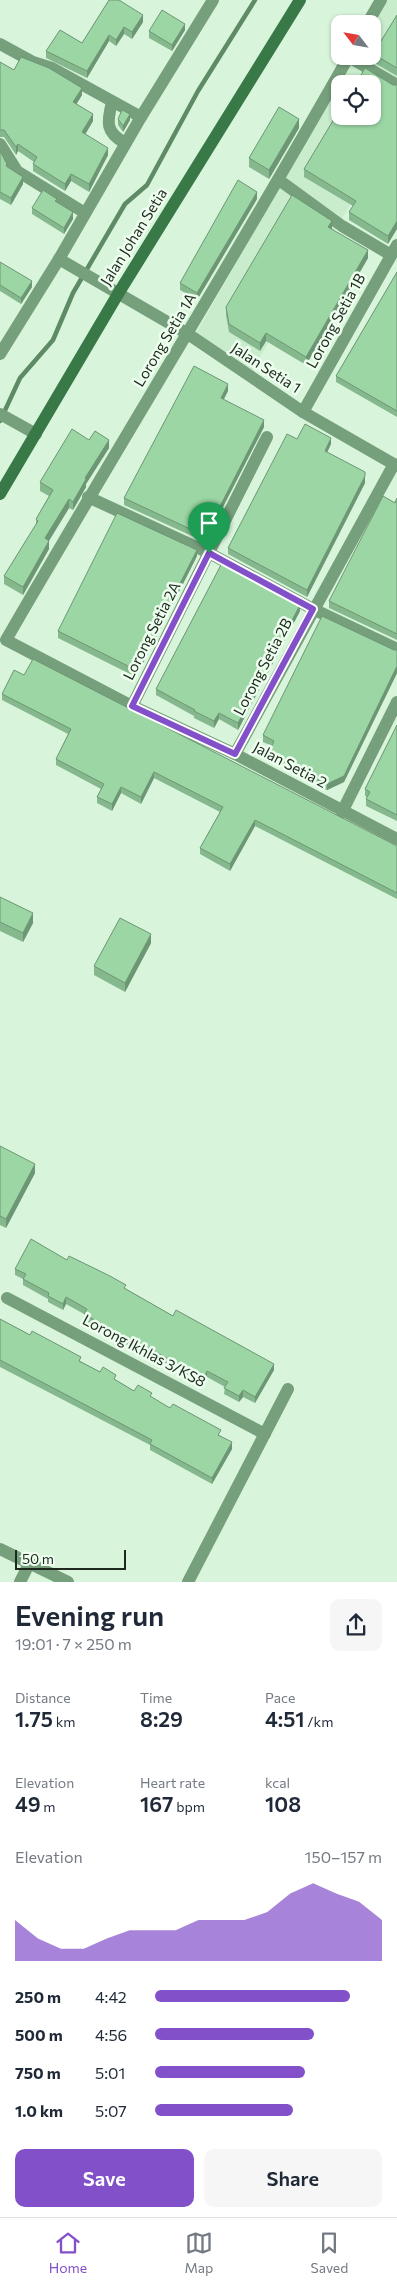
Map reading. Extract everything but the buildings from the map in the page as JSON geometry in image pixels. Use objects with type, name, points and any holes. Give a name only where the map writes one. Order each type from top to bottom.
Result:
[{"type":"main road","name":"Jalan Johan Setia","points":[[0,494],[118,294],[300,0]]},
{"type":"street","points":[[0,354],[63,261],[85,213],[125,143],[213,0]]},
{"type":"street","points":[[372,15],[380,0]]},
{"type":"street","points":[[0,44],[34,62],[52,68],[141,117]]},
{"type":"street","name":"Lorong Setia 1A","points":[[6,640],[88,497],[188,334],[279,180],[344,65]]},
{"type":"street","points":[[363,65],[397,86]]},
{"type":"street","points":[[112,102],[108,116],[108,128],[115,138],[125,143]]},
{"type":"street","points":[[0,144],[17,171],[85,213]]},
{"type":"street","points":[[279,180],[342,226],[394,250]]},
{"type":"street","name":"Lorong Setia 1B","points":[[303,412],[394,250]]},
{"type":"street","name":"Jalan Setia 1","points":[[63,261],[188,334],[303,412],[395,465]]},
{"type":"street","points":[[0,414],[36,434]]},
{"type":"street","name":"Lorong Setia 2A","points":[[132,706],[267,437]]},
{"type":"street","name":"Lorong Setia 2B","points":[[235,754],[313,609],[395,465]]},
{"type":"street","points":[[88,497],[209,553],[313,609],[397,649]]},
{"type":"street","name":"Jalan Setia 2","points":[[6,640],[132,706],[235,754],[342,812],[397,839]]},
{"type":"street","points":[[342,812],[397,702]]},
{"type":"street","name":"Lorong Ikhlas 3/KS8","points":[[7,1298],[265,1434]]},
{"type":"street","points":[[188,1582],[288,1389]]},
{"type":"street","points":[[0,1549],[68,1582]]},
{"type":"street","points":[[20,1582],[29,1564]]},
{"type":"shaded area","points":[[386,0],[397,0],[397,126],[251,372],[196,333],[331,98],[331,125],[381,125],[381,75],[344,75],[350,65],[381,65],[381,15],[378,15]]},
{"type":"waterway","points":[[0,421],[20,378],[53,340],[73,293],[125,204],[147,185],[198,91],[255,0]]},
{"type":"route","points":[[209,553],[313,609],[235,754],[132,706],[209,553]]}]
